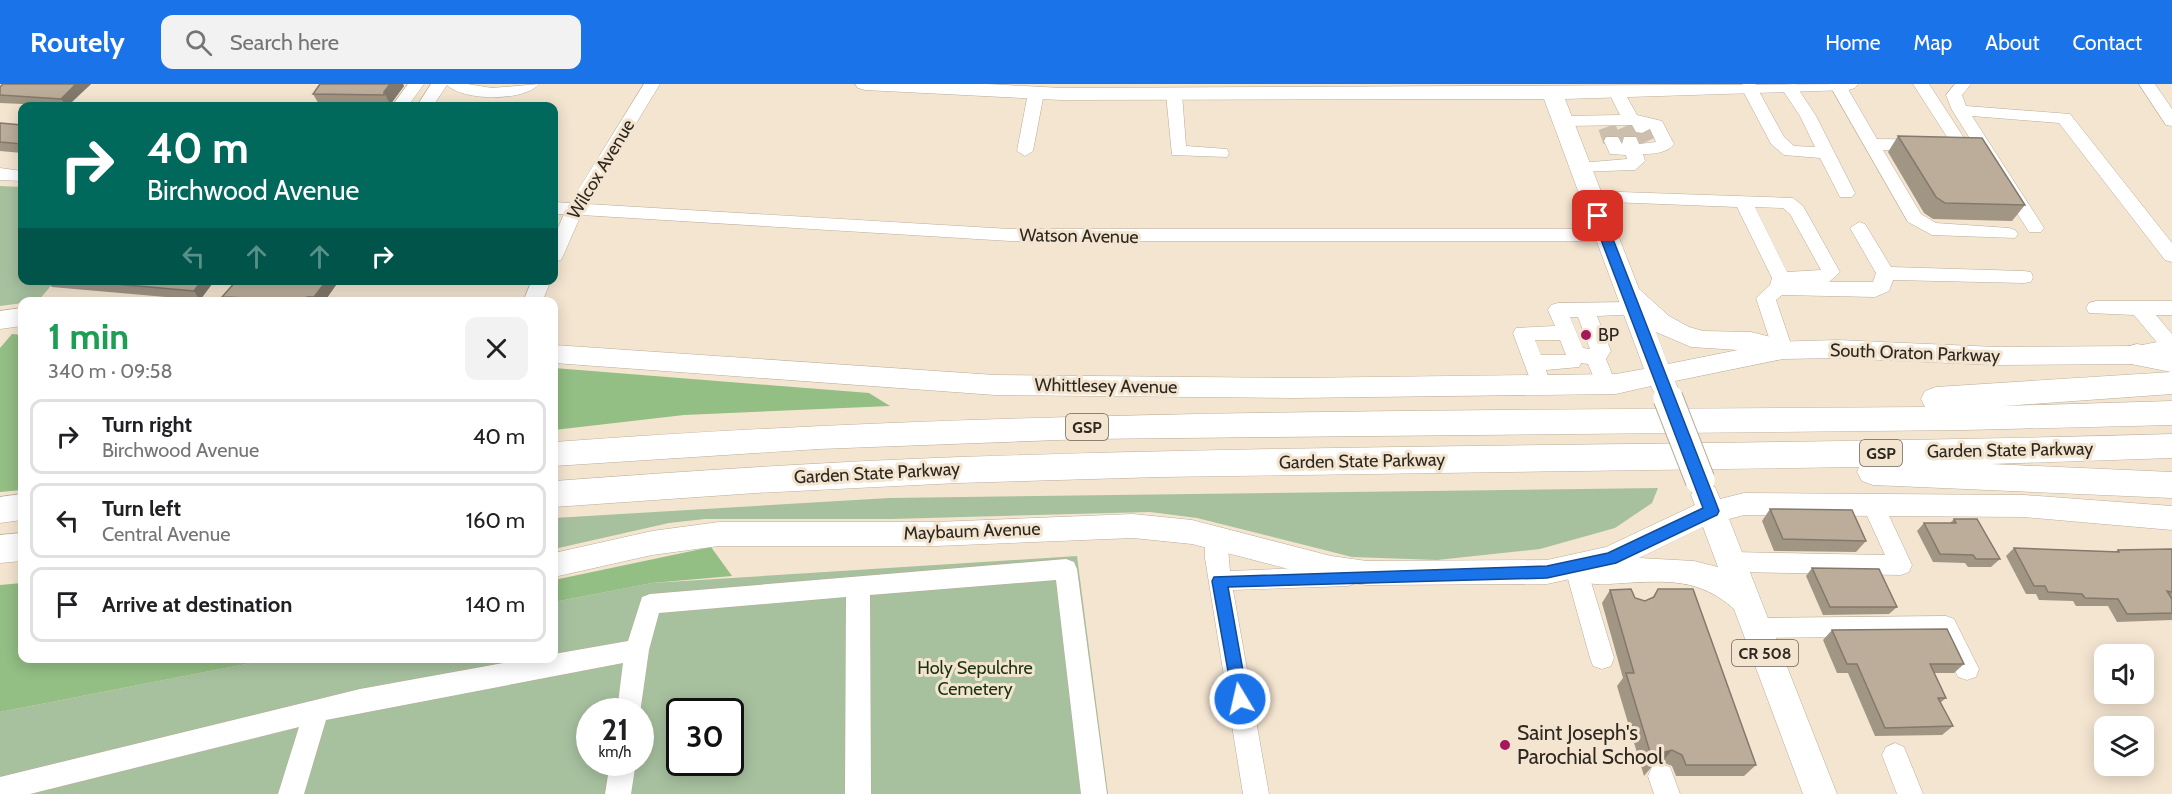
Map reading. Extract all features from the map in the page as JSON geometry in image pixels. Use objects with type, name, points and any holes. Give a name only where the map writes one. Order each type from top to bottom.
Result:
[{"type":"highway","points":[[2137,355],[2172,361]]},
{"type":"highway","points":[[1621,420],[2172,383]]},
{"type":"highway","name":"Garden State Parkway","points":[[558,454],[801,437],[984,430],[1621,420],[1844,421],[2172,413]]},
{"type":"highway","name":"Garden State Parkway","points":[[558,494],[772,478],[1002,468],[1590,459],[2172,446]]},
{"type":"highway","points":[[1590,459],[2172,485]]},
{"type":"highway","points":[[0,510],[18,508]]},
{"type":"highway","points":[[0,549],[18,547]]},
{"type":"main road","points":[[865,84],[1036,93],[1062,89],[1112,89],[1174,94],[1205,89],[1552,88],[1616,92],[1684,86],[1848,84]]},
{"type":"main road","name":"CR 508","points":[[1552,88],[1605,235],[1820,794]]},
{"type":"main road","points":[[1630,298],[1677,334],[1712,341],[1753,340],[1783,350]]},
{"type":"main road","points":[[0,321],[18,318]]},
{"type":"main road","points":[[0,321],[18,323]]},
{"type":"main road","name":"South Oraton Parkway","points":[[1664,387],[1783,350],[1838,349],[1996,356],[2137,355],[2172,348]]},
{"type":"main road","name":"Whittlesey Avenue","points":[[558,354],[995,385],[1262,388],[1537,374],[1606,384],[1664,387]]},
{"type":"main road","points":[[1547,572],[1611,558],[1712,511],[1745,504],[2024,506],[2172,518]]},
{"type":"main road","name":"Maybaum Avenue","points":[[558,564],[660,542],[738,533],[946,534],[1133,526],[1216,537],[1331,568],[1389,574],[1547,572]]},
{"type":"main road","points":[[1547,572],[1577,572],[1628,581],[1705,574],[1728,584],[1751,616]]},
{"type":"street","points":[[403,102],[416,84]]},
{"type":"street","points":[[427,102],[439,84]]},
{"type":"street","points":[[454,84],[472,92],[488,93],[531,84]]},
{"type":"street","name":"Wilcox Avenue","points":[[558,247],[575,209],[652,84]]},
{"type":"street","points":[[1837,84],[1908,209],[1923,225],[1932,230],[2009,234]]},
{"type":"street","points":[[1871,144],[1953,146],[1958,141],[1921,84]]},
{"type":"street","points":[[1963,84],[1954,95],[1960,110],[2035,228]]},
{"type":"street","points":[[2147,84],[2172,121]]},
{"type":"street","points":[[1788,86],[1808,117],[1846,193]]},
{"type":"street","points":[[1749,87],[1777,140],[1790,151],[1824,153]]},
{"type":"street","points":[[1580,168],[1629,166],[1636,161],[1616,92]]},
{"type":"street","points":[[1025,151],[1036,93]]},
{"type":"street","points":[[1174,94],[1178,151],[1221,153]]},
{"type":"street","points":[[1960,110],[2064,118],[2172,256]]},
{"type":"street","points":[[1564,121],[1628,132]]},
{"type":"street","points":[[0,174],[18,176]]},
{"type":"street","points":[[1591,197],[1787,202],[1797,210],[1831,272],[1822,278],[1780,283],[1766,298],[1783,350]]},
{"type":"street","points":[[1744,202],[1780,283]]},
{"type":"street","name":"Watson Avenue","points":[[558,207],[1043,236],[1605,235]]},
{"type":"street","points":[[1780,283],[1875,290],[1882,286],[1885,273],[1859,228]]},
{"type":"street","points":[[1885,273],[2024,277]]},
{"type":"street","points":[[1606,384],[1567,333],[1558,310],[1585,310],[1630,298]]},
{"type":"street","points":[[2096,308],[2172,308]]},
{"type":"street","points":[[2139,308],[2172,348]]},
{"type":"street","points":[[1567,333],[1523,333],[1537,374],[1601,351],[1585,310]]},
{"type":"street","points":[[1731,562],[1901,565],[1873,505]]},
{"type":"street","points":[[1216,537],[1220,581],[1256,794]]},
{"type":"street","points":[[631,698],[637,650],[651,604],[1065,569],[1094,794]]},
{"type":"street","points":[[1577,572],[1602,658]]},
{"type":"street","points":[[1220,581],[1389,574]]},
{"type":"street","points":[[858,586],[858,794]]},
{"type":"street","points":[[1751,616],[1946,626],[1967,669]]},
{"type":"street","points":[[558,663],[637,650]]},
{"type":"street","points":[[0,789],[316,711],[555,663]]},
{"type":"street","points":[[291,794],[316,711]]},
{"type":"street","points":[[1895,755],[1910,794]]},
{"type":"street","points":[[618,794],[620,776]]},
{"type":"green space","points":[[0,186],[18,187],[18,285],[52,285],[41,297],[18,297],[18,304],[0,306]]},
{"type":"green space","points":[[12,334],[18,335],[18,490],[0,492],[0,348]]},
{"type":"green space","points":[[558,368],[869,393],[890,406],[684,415],[558,430]]},
{"type":"green space","points":[[1658,488],[1652,503],[1615,528],[1540,549],[1437,560],[1352,557],[1197,518],[1150,512],[891,519],[705,519],[669,523],[558,548],[558,518],[889,498]]},
{"type":"green space","points":[[711,547],[732,576],[652,583],[558,601],[558,579]]},
{"type":"green space","name":"Holy Sepulchre Cemetery","points":[[1077,556],[1108,794],[0,794],[0,712],[251,663],[558,663],[558,601],[652,583]]},
{"type":"green space","points":[[18,583],[18,663],[251,663],[0,712],[0,585]]},
{"type":"building","points":[[3,84],[76,84],[61,99],[0,95],[0,87]]},
{"type":"building","points":[[320,84],[390,84],[384,95],[313,94]]},
{"type":"building","points":[[0,123],[18,125],[18,144],[0,142]]},
{"type":"building","points":[[1898,136],[1982,138],[2025,205],[1945,203],[1936,197]]},
{"type":"building","points":[[127,285],[198,285],[194,291]]},
{"type":"building","points":[[233,285],[323,285],[314,297],[222,297]]},
{"type":"building","points":[[1770,509],[1852,510],[1866,541],[1783,539]]},
{"type":"building","points":[[1954,519],[1977,519],[2000,559],[1976,559],[1973,555],[1940,554],[1924,523],[1956,523]]},
{"type":"building","points":[[2014,548],[2119,552],[2118,550],[2172,549],[2172,592],[2167,591],[2172,599],[2172,613],[2127,614],[2118,599],[2085,598],[2082,594],[2048,592],[2045,586],[2034,586]]},
{"type":"building","points":[[1812,568],[1879,569],[1897,607],[1830,607]]},
{"type":"building","points":[[1631,589],[1635,598],[1645,601],[1654,597],[1658,589],[1693,589],[1756,765],[1686,765],[1682,755],[1672,750],[1661,753],[1654,765],[1626,673],[1634,673],[1610,590]]},
{"type":"building","points":[[1947,629],[1964,664],[1930,664],[1946,698],[1938,698],[1953,726],[1885,728],[1857,664],[1847,664],[1832,630]]},
{"type":"tunnel","points":[[1607,127],[1612,141]]},
{"type":"tunnel","points":[[1624,127],[1630,141]]},
{"type":"tunnel","points":[[1642,128],[1648,141]]},
{"type":"place","name":"BP","points":[[1586,335]]},
{"type":"place","name":"Saint Joseph's Parochial School","points":[[1505,745]]},
{"type":"route","points":[[1240,699],[1220,581],[1389,574],[1547,572],[1611,558],[1712,511],[1598,216]]}]
